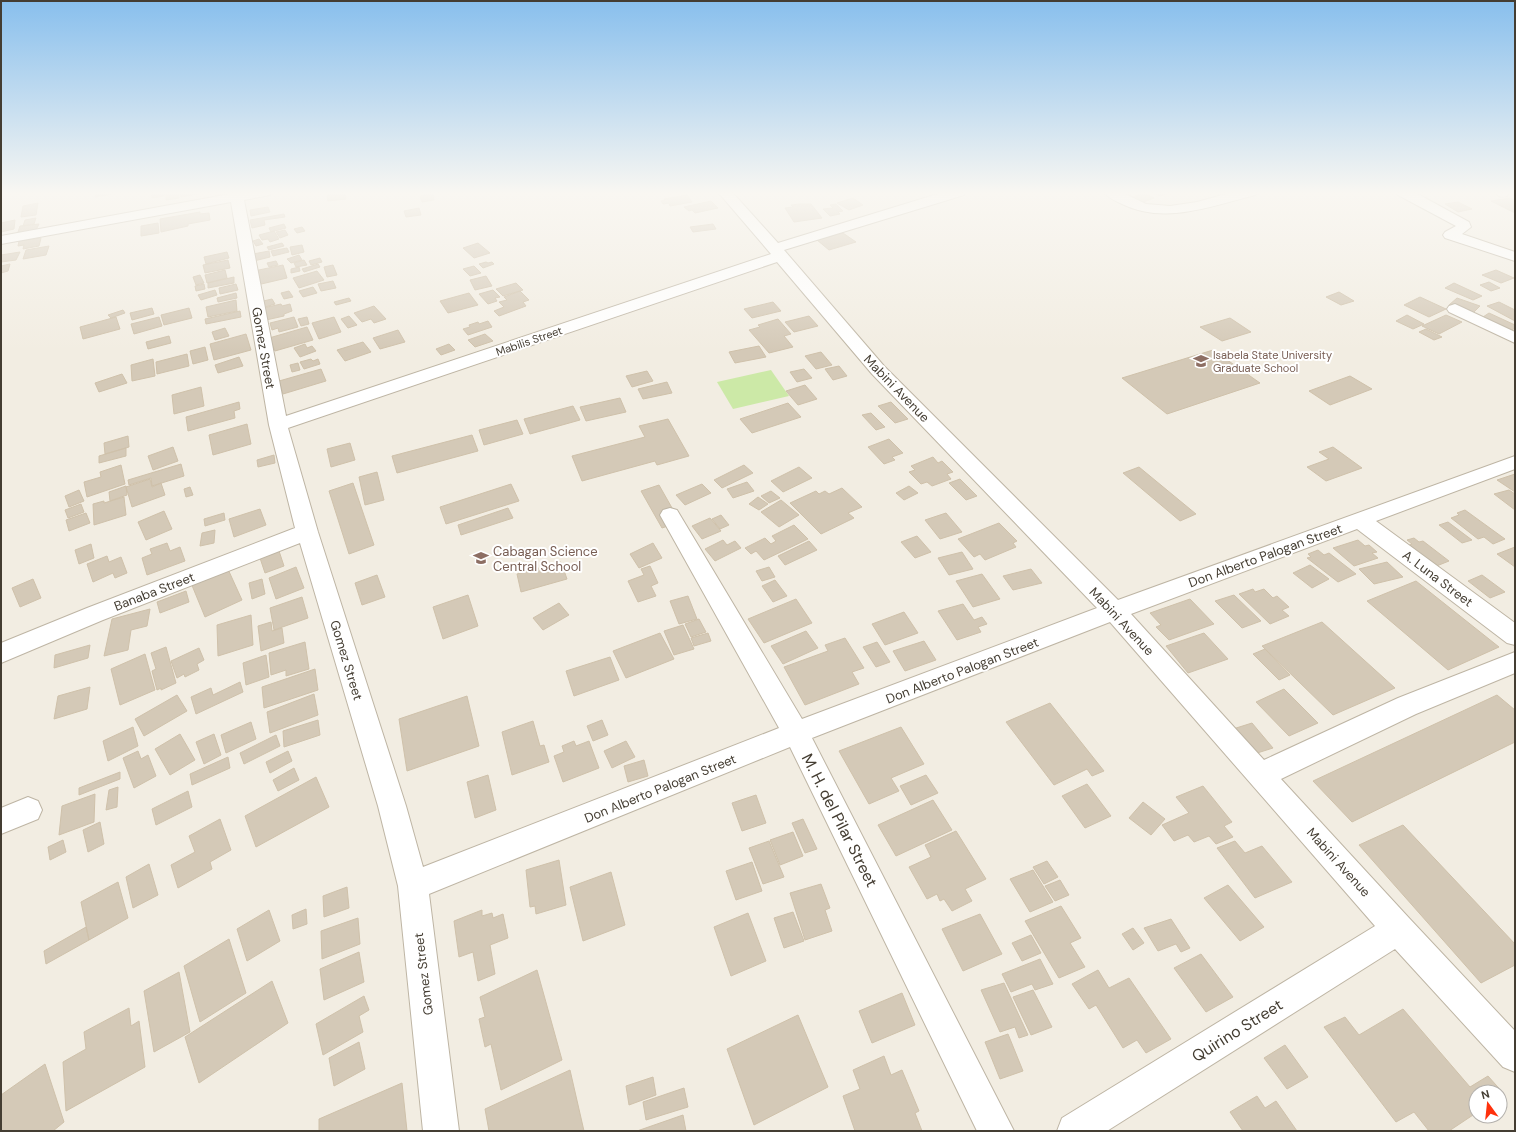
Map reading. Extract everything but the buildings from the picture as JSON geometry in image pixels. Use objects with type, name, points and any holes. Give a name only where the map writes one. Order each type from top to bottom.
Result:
[{"type":"street","name":"Gomez Street","points":[[246,245],[278,425],[307,532],[392,806],[413,886],[441,1131]]},
{"type":"street","name":"Mabini Avenue","points":[[771,245],[878,370],[1114,611],[1398,929],[1515,1055]]},
{"type":"street","name":"Mabilis Street","points":[[278,425],[799,245]]},
{"type":"street","points":[[1479,245],[1515,257]]},
{"type":"street","points":[[1455,309],[1515,338]]},
{"type":"street","name":"Don Alberto Palogan Street","points":[[413,886],[796,733],[1114,611],[1515,462]]},
{"type":"street","name":"M. H. del Pilar Street","points":[[670,515],[796,733],[996,1131]]},
{"type":"street","name":"A. Luna Street","points":[[1360,520],[1513,633]]},
{"type":"street","name":"Banaba Street","points":[[1,652],[307,532]]},
{"type":"street","points":[[1261,775],[1407,706],[1515,662]]},
{"type":"street","points":[[1,821],[28,810]]},
{"type":"street","name":"Quirino Street","points":[[1075,1131],[1398,929]]},
{"type":"green space","points":[[771,370],[789,396],[733,409],[717,382]]},
{"type":"place","name":"Isabela State University Graduate School","points":[[1201,361]]},
{"type":"place","name":"Cabagan Science Central School","points":[[481,558]]}]
